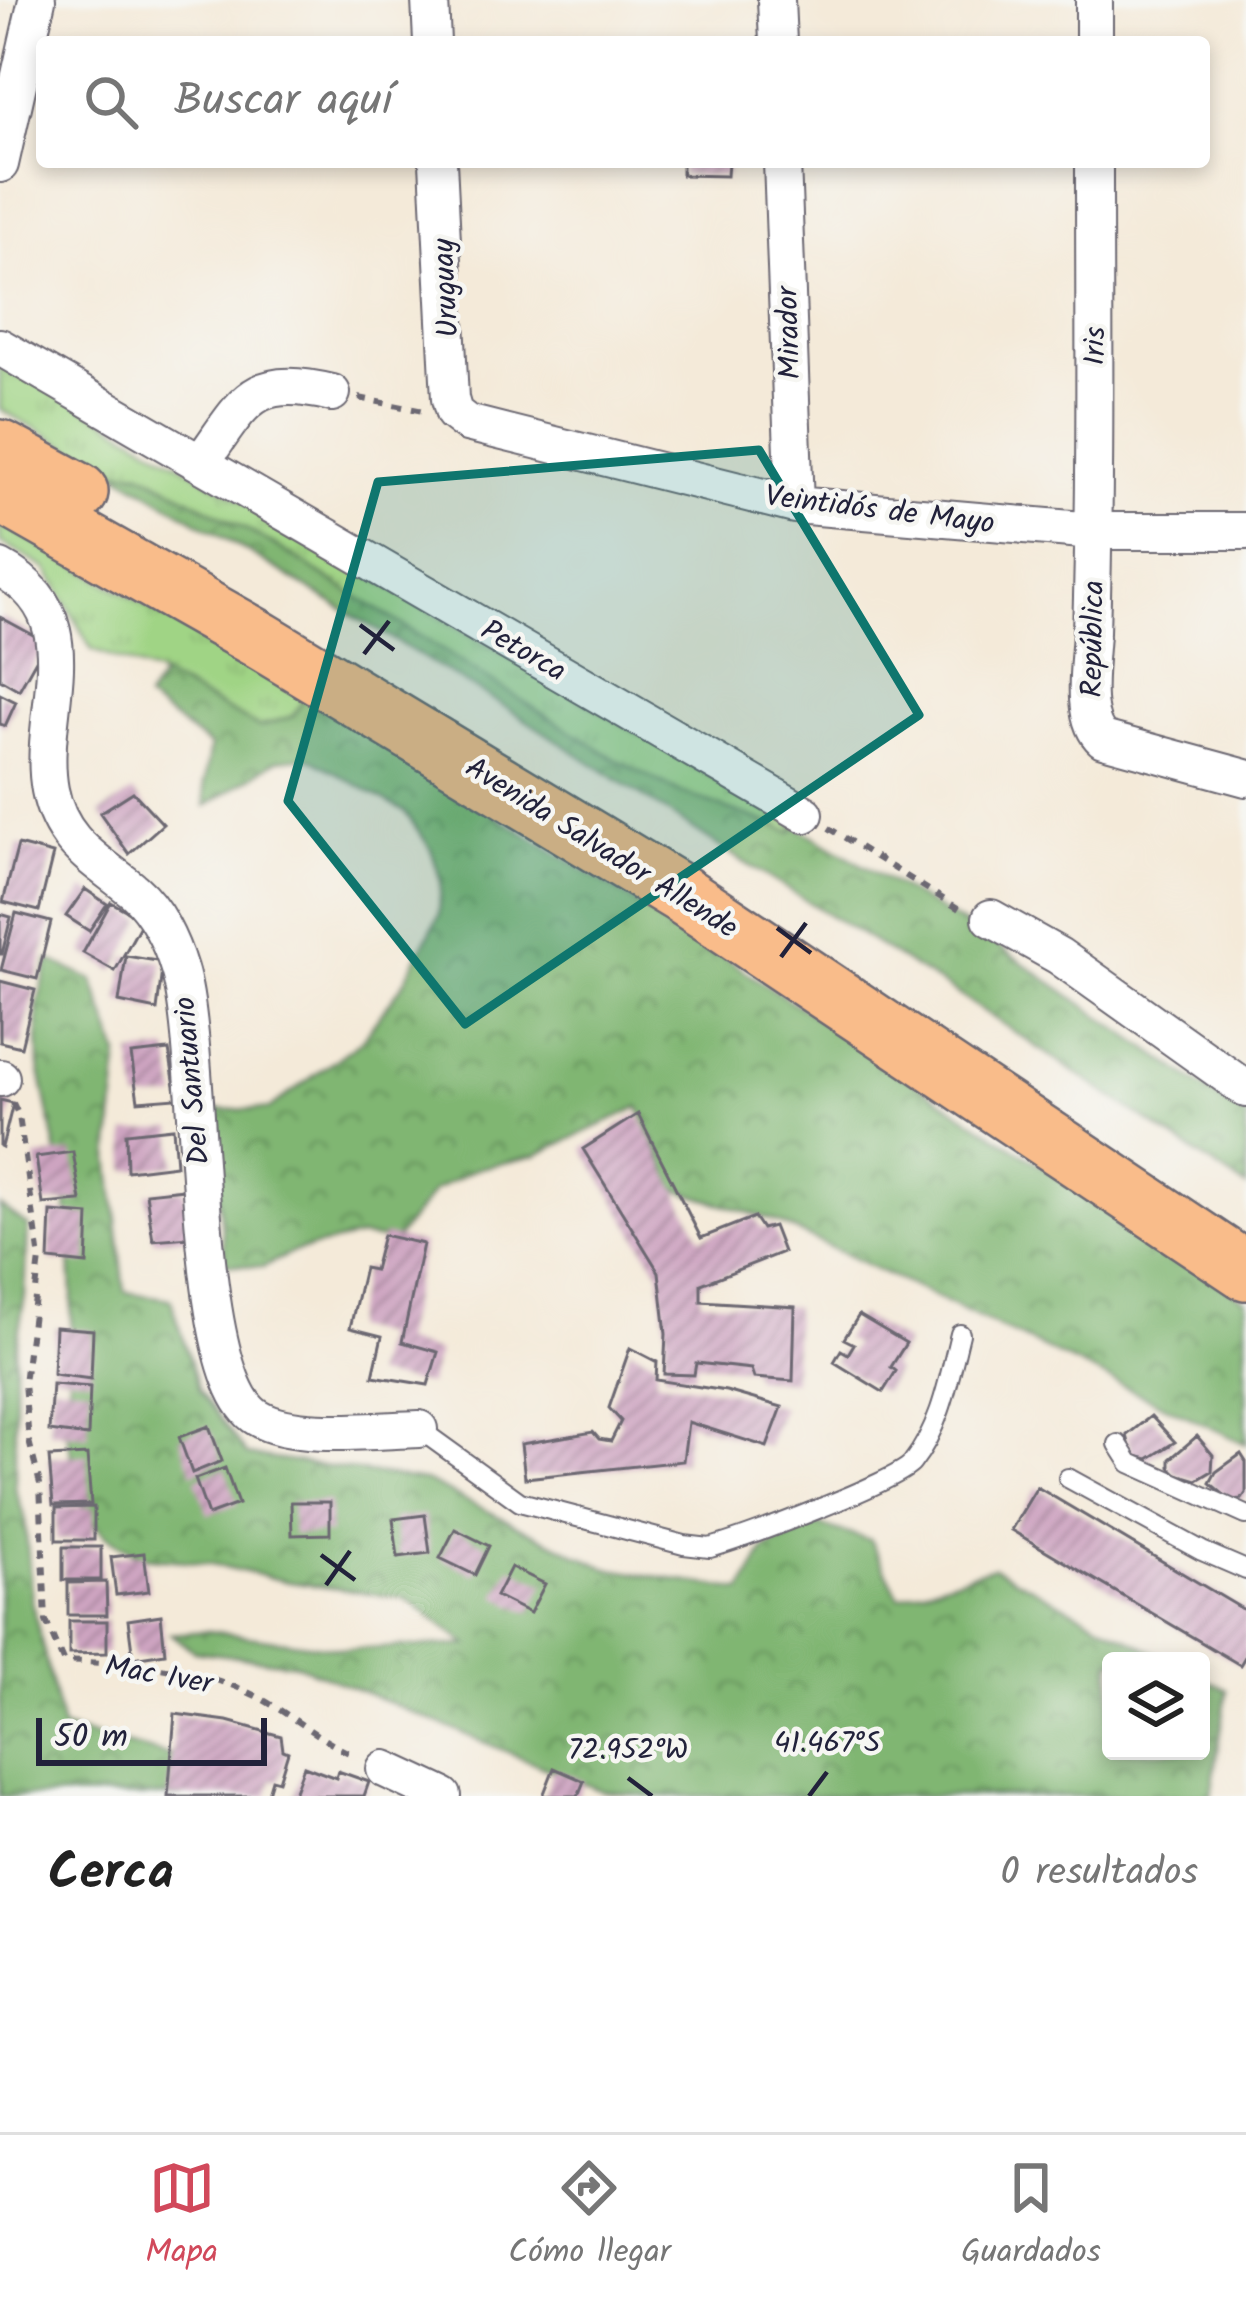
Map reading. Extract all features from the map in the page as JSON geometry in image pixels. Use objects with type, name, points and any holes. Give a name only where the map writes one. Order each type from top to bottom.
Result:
[{"type":"highway","name":"Avenida Salvador Allende","points":[[0,449],[211,566],[409,684],[781,918],[1246,1225]]},
{"type":"highway","name":"Avenida Salvador Allende","points":[[0,494],[280,652],[681,894],[1246,1271]]},
{"type":"street","points":[[0,164],[37,0]]},
{"type":"street","points":[[430,0],[432,36]]},
{"type":"street","points":[[776,0],[778,36]]},
{"type":"street","points":[[1094,0],[1094,36]]},
{"type":"street","name":"Uruguay","points":[[438,168],[457,416]]},
{"type":"street","name":"Mirador","points":[[782,168],[795,505]]},
{"type":"street","name":"Iris","points":[[1094,168],[1094,530]]},
{"type":"street","name":"Petorca","points":[[0,346],[805,814]]},
{"type":"street","points":[[202,461],[249,397],[273,387],[299,385],[332,393]]},
{"type":"street","name":"Veintidós de Mayo","points":[[457,416],[795,505],[1094,530],[1246,531]]},
{"type":"street","name":"República","points":[[1094,530],[1089,694],[1097,734],[1246,778]]},
{"type":"street","name":"Del Santuario","points":[[0,568],[28,588],[52,624],[56,647],[49,786],[62,826],[84,855],[138,894],[156,919],[179,968],[189,1013],[203,1234],[219,1336],[237,1396],[252,1415],[272,1425],[419,1430]]},
{"type":"street","points":[[985,920],[1059,956],[1246,1089]]},
{"type":"street","points":[[385,1769],[443,1796]]},
{"type":"lane","points":[[419,1430],[520,1502],[710,1548],[900,1475],[925,1443],[943,1405],[959,1334]]},
{"type":"lane","points":[[1118,1444],[1130,1463],[1246,1515]]},
{"type":"lane","points":[[1069,1478],[1246,1570]]},
{"type":"path","points":[[332,393],[457,416]]},
{"type":"path","points":[[805,814],[985,920]]},
{"type":"path","name":"Mac Iver","points":[[1,1078],[19,1116],[40,1259],[24,1383],[29,1441],[40,1484],[46,1622],[63,1660],[195,1674],[257,1697],[332,1746],[385,1769]]},
{"type":"highlighted area","points":[[759,450],[919,715],[465,1024],[288,801],[378,482]]},
{"type":"green space","points":[[0,358],[796,826],[791,832],[679,792],[615,759],[278,547],[141,472],[113,471],[0,409]]},
{"type":"green space","points":[[113,471],[141,472],[278,547],[615,759],[679,792],[791,832],[796,826],[991,941],[1246,1117],[1246,1187],[964,998],[515,713]]},
{"type":"green space","points":[[0,522],[305,697],[294,716],[259,727],[162,676],[92,650],[47,569],[0,542]]},
{"type":"green space","points":[[162,676],[259,727],[293,716],[305,697],[725,958],[1246,1300],[1246,1444],[772,1220],[675,1189],[639,1107],[535,1156],[475,1169],[434,1191],[394,1241],[359,1237],[296,1251],[263,1267],[225,1264],[211,1110],[269,1109],[360,1042],[403,984],[439,915],[441,881],[431,849],[405,812],[308,757],[277,760],[206,806],[210,746],[146,700]]},
{"type":"green space","points":[[49,960],[93,980],[119,1055],[110,1158],[125,1292],[171,1299],[199,1390],[247,1455],[425,1481],[606,1568],[742,1591],[765,1549],[818,1525],[870,1540],[899,1597],[993,1567],[1154,1652],[1102,1652],[1102,1760],[1210,1760],[1210,1682],[1227,1690],[1211,1796],[652,1796],[602,1791],[296,1664],[194,1651],[171,1634],[209,1631],[345,1649],[468,1645],[406,1598],[289,1582],[208,1563],[142,1557],[106,1536],[83,1508],[67,1433],[72,1294],[67,1203],[39,1066],[37,1007]]},
{"type":"green space","points":[[0,1206],[28,1226],[25,1296],[15,1352],[15,1488],[25,1519],[32,1603],[62,1728],[176,1757],[181,1796],[0,1796]]},
{"type":"building","points":[[682,168],[728,168],[727,176],[682,175]]},
{"type":"building","points":[[0,617],[46,642],[19,690],[0,679]]},
{"type":"building","points":[[0,694],[16,702],[5,726],[0,724]]},
{"type":"building","points":[[133,792],[163,824],[129,854],[100,813]]},
{"type":"building","points":[[18,845],[53,854],[39,911],[3,902]]},
{"type":"building","points":[[85,889],[107,904],[89,931],[66,916]]},
{"type":"building","points":[[111,902],[143,920],[115,971],[83,953]]},
{"type":"building","points":[[16,913],[51,922],[37,979],[1,970]]},
{"type":"building","points":[[0,914],[11,917],[2,954],[0,954]]},
{"type":"building","points":[[126,956],[163,962],[157,1010],[119,1002]]},
{"type":"building","points":[[0,981],[35,990],[21,1047],[0,1042]]},
{"type":"building","points":[[169,1050],[177,1098],[138,1101],[131,1054]]},
{"type":"building","points":[[0,1100],[13,1103],[2,1147],[0,1146]]},
{"type":"building","points":[[638,1114],[701,1238],[754,1217],[762,1229],[773,1226],[783,1252],[701,1284],[701,1301],[795,1307],[793,1381],[754,1378],[751,1369],[696,1363],[694,1375],[664,1374],[666,1334],[659,1272],[583,1149]]},
{"type":"building","points":[[173,1128],[176,1165],[127,1171],[126,1133]]},
{"type":"building","points":[[73,1152],[81,1201],[43,1204],[36,1157]]},
{"type":"building","points":[[184,1189],[191,1237],[153,1240],[146,1193]]},
{"type":"building","points":[[51,1212],[89,1215],[87,1264],[49,1260]]},
{"type":"building","points":[[383,1235],[423,1244],[402,1342],[438,1352],[428,1385],[373,1376],[382,1336],[350,1328],[364,1268],[374,1270]]},
{"type":"building","points":[[859,1315],[906,1343],[883,1392],[834,1362],[841,1350],[848,1354],[854,1344],[844,1339]]},
{"type":"building","points":[[55,1327],[93,1330],[91,1379],[53,1374]]},
{"type":"building","points":[[630,1348],[657,1362],[656,1380],[726,1391],[782,1407],[767,1447],[688,1422],[683,1461],[525,1478],[521,1444],[593,1432],[611,1441],[621,1421],[609,1408]]},
{"type":"building","points":[[52,1384],[90,1387],[88,1436],[49,1431]]},
{"type":"building","points":[[1151,1416],[1175,1442],[1148,1459],[1132,1455],[1127,1435]]},
{"type":"building","points":[[209,1426],[222,1461],[192,1473],[179,1437]]},
{"type":"building","points":[[1197,1436],[1213,1455],[1212,1471],[1197,1480],[1177,1474],[1170,1459]]},
{"type":"building","points":[[1241,1454],[1246,1462],[1246,1493],[1242,1499],[1230,1500],[1210,1483],[1216,1472]]},
{"type":"building","points":[[87,1455],[91,1504],[53,1505],[49,1457]]},
{"type":"building","points":[[225,1468],[238,1504],[208,1515],[195,1479]]},
{"type":"building","points":[[1037,1487],[1246,1611],[1246,1655],[1240,1665],[1011,1530]]},
{"type":"building","points":[[291,1502],[330,1502],[330,1534],[292,1535]]},
{"type":"building","points":[[94,1507],[94,1540],[56,1540],[56,1508]]},
{"type":"building","points":[[425,1515],[430,1553],[398,1557],[393,1519]]},
{"type":"building","points":[[455,1529],[489,1546],[475,1575],[440,1558]]},
{"type":"building","points":[[63,1547],[101,1547],[101,1580],[63,1580]]},
{"type":"building","points":[[144,1553],[149,1591],[116,1595],[111,1557]]},
{"type":"building","points":[[511,1567],[545,1584],[530,1613],[496,1596]]},
{"type":"building","points":[[106,1582],[107,1615],[68,1615],[68,1583]]},
{"type":"building","points":[[161,1615],[165,1653],[133,1658],[128,1620]]},
{"type":"building","points":[[69,1621],[107,1621],[107,1653],[69,1654]]},
{"type":"building","points":[[175,1714],[227,1721],[281,1736],[283,1750],[288,1752],[279,1781],[272,1779],[267,1796],[168,1796]]},
{"type":"building","points":[[304,1766],[336,1778],[338,1771],[369,1782],[364,1796],[293,1796]]},
{"type":"building","points":[[554,1768],[584,1781],[578,1796],[543,1796]]}]
